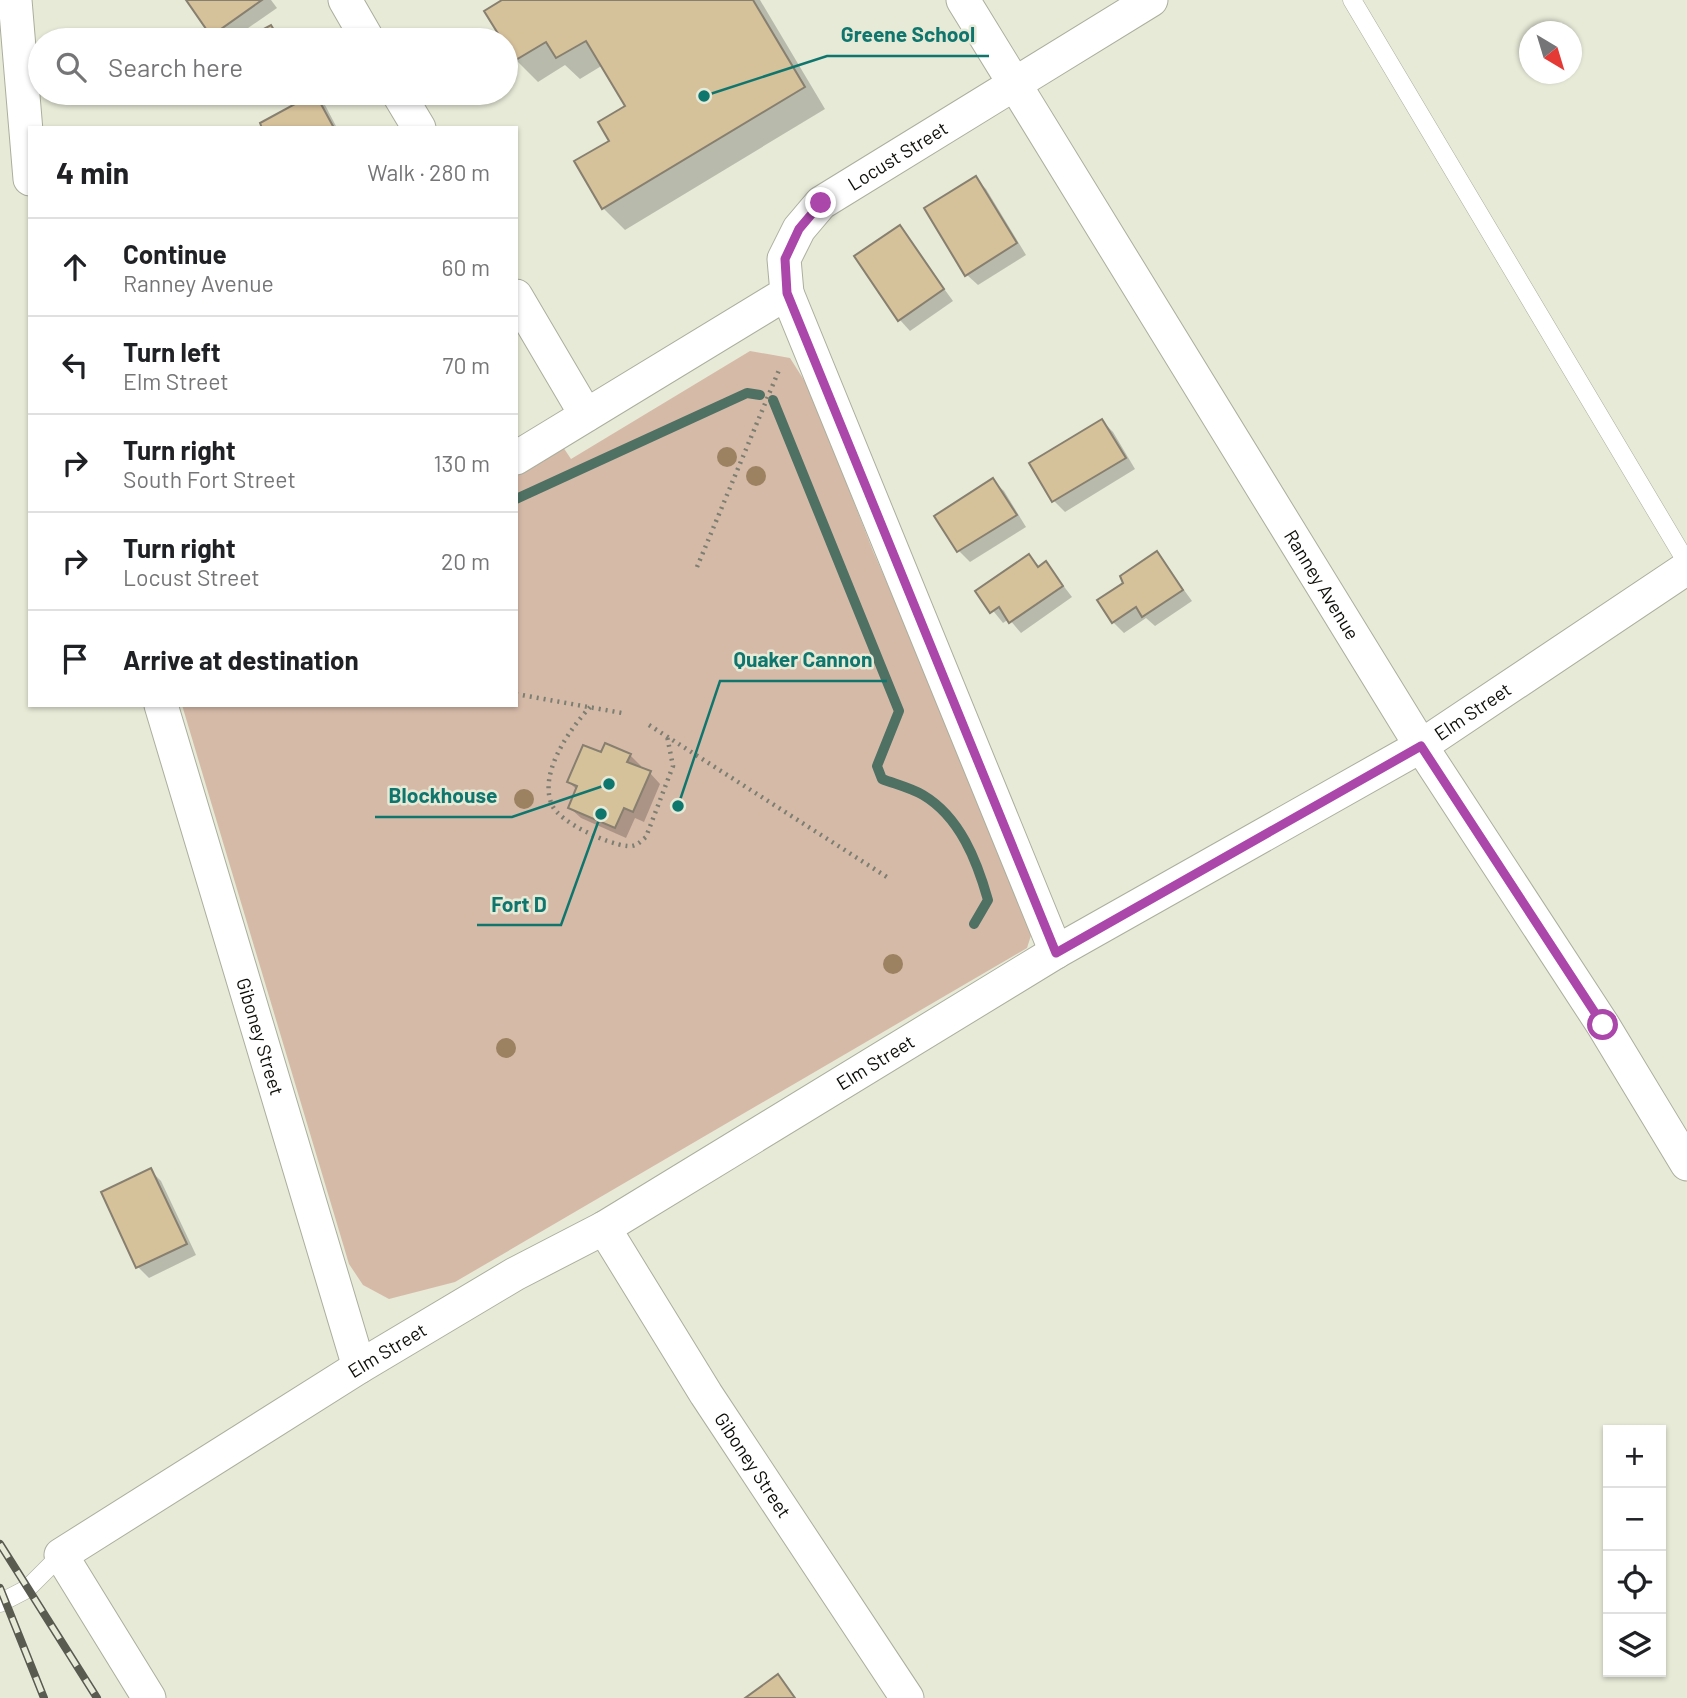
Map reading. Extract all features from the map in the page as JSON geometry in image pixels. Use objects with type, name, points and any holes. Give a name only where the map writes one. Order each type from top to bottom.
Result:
[{"type":"street","points":[[15,0],[28,155]]},
{"type":"street","points":[[345,0],[361,28]]},
{"type":"street","name":"Ranney Avenue","points":[[963,0],[1013,86],[1421,746],[1603,1025],[1687,1164]]},
{"type":"street","name":"Locust Street","points":[[1056,953],[793,307],[785,259],[799,229],[821,203],[1151,0]]},
{"type":"street","points":[[405,105],[418,126]]},
{"type":"street","points":[[518,299],[586,415]]},
{"type":"street","points":[[518,457],[586,415],[793,307]]},
{"type":"street","name":"Elm Street","points":[[61,1555],[359,1367],[515,1274],[604,1228],[1056,953],[1421,746],[1687,566]]},
{"type":"street","name":"Giboney Street","points":[[162,707],[359,1367]]},
{"type":"street","name":"Giboney Street","points":[[604,1228],[706,1394],[908,1698]]},
{"type":"street","points":[[61,1555],[149,1698]]},
{"type":"lane","points":[[1352,0],[1687,566]]},
{"type":"lane","points":[[0,1603],[27,1589],[61,1555]]},
{"type":"path","points":[[697,567],[793,307]]},
{"type":"path","points":[[518,694],[622,713]]},
{"type":"path","points":[[590,707],[573,724],[549,788],[551,804],[560,818],[589,832],[628,846],[638,845],[646,836],[673,766],[667,736]]},
{"type":"path","points":[[649,725],[890,879]]},
{"type":"shaded area","points":[[750,351],[790,358],[809,388],[873,551],[1035,923],[1027,948],[455,1282],[389,1299],[363,1285],[349,1264],[183,707],[518,707],[518,465],[559,441],[571,459]]},
{"type":"building","points":[[186,0],[262,0],[222,28],[205,28]]},
{"type":"building","points":[[502,0],[753,0],[805,87],[602,209],[574,161],[609,141],[598,122],[625,106],[586,41],[556,58],[546,42],[518,59],[518,28],[495,28],[484,11]]},
{"type":"building","points":[[293,105],[322,105],[333,126],[261,126],[260,123]]},
{"type":"building","points":[[976,176],[1017,243],[965,276],[924,208]]},
{"type":"building","points":[[900,225],[944,289],[898,321],[854,256]]},
{"type":"building","points":[[1102,419],[1126,458],[1052,502],[1029,463]]},
{"type":"building","points":[[993,478],[1017,515],[957,552],[934,516]]},
{"type":"building","points":[[1157,551],[1183,590],[1142,617],[1136,607],[1112,623],[1097,600],[1123,583],[1120,576]]},
{"type":"building","points":[[1029,554],[1038,567],[1046,561],[1063,586],[1009,623],[999,607],[990,613],[975,591]]},
{"type":"building","points":[[605,743],[631,754],[627,762],[651,771],[633,812],[624,808],[615,828],[568,808],[577,786],[567,782],[583,745],[601,752]]},
{"type":"building","points":[[151,1168],[187,1244],[136,1268],[101,1192]]},
{"type":"building","points":[[778,1674],[795,1698],[745,1698]]},
{"type":"waterway","points":[[518,498],[747,393],[760,395]]},
{"type":"waterway","points":[[773,400],[899,711],[877,766],[882,779],[918,793],[936,804],[965,841],[988,900],[974,924]]},
{"type":"railway","points":[[0,1544],[97,1698]]},
{"type":"railway","points":[[0,1588],[44,1698]]},
{"type":"place","name":"Greene School","points":[[704,96]]},
{"type":"place","name":"Blockhouse","points":[[609,784]]},
{"type":"place","name":"Quaker Cannon","points":[[678,806]]},
{"type":"place","name":"Fort D","points":[[601,814]]},
{"type":"route","points":[[821,203],[799,229],[785,259],[787,293],[1056,953],[1421,746],[1603,1025]]}]
